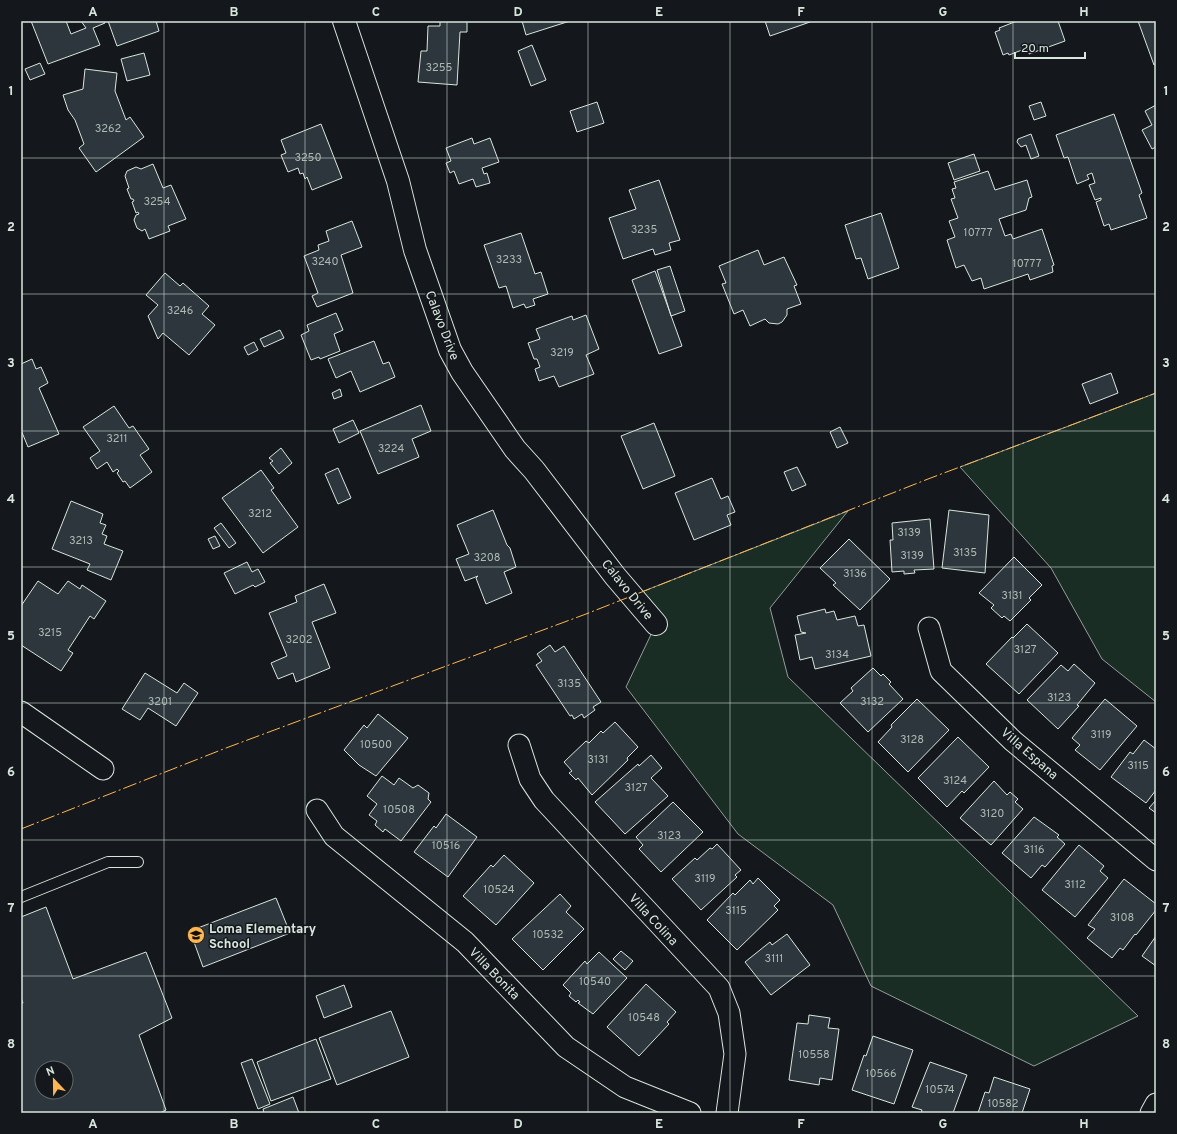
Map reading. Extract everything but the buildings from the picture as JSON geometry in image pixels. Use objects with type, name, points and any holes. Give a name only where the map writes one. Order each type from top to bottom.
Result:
[{"type":"street","name":"Calavo Drive","points":[[344,21],[398,181],[415,250],[450,350],[462,372],[515,448],[534,470],[615,576],[656,624]]},
{"type":"street","name":"Villa Espana","points":[[929,628],[941,671],[1013,741],[1156,860]]},
{"type":"street","points":[[21,712],[103,769]]},
{"type":"street","name":"Villa Colina","points":[[519,745],[530,779],[544,800],[719,988],[729,1013],[735,1054],[727,1113]]},
{"type":"street","name":"Villa Bonita","points":[[317,810],[334,836],[465,942],[566,1047],[625,1086],[690,1113]]},
{"type":"street","points":[[1151,1113],[1156,1104]]},
{"type":"lane","points":[[21,896],[108,862],[138,862]]},
{"type":"green space","points":[[1156,393],[1156,702],[1102,659],[1051,568],[960,467]]},
{"type":"green space","points":[[848,511],[770,608],[788,677],[1138,1016],[1034,1066],[871,986],[833,905],[738,834],[626,687],[656,624],[626,598]]},
{"type":"power","points":[[21,829],[226,748],[586,614],[928,479],[1156,393]]},
{"type":"place","name":"Loma Elementary School","points":[[196,935]]}]
